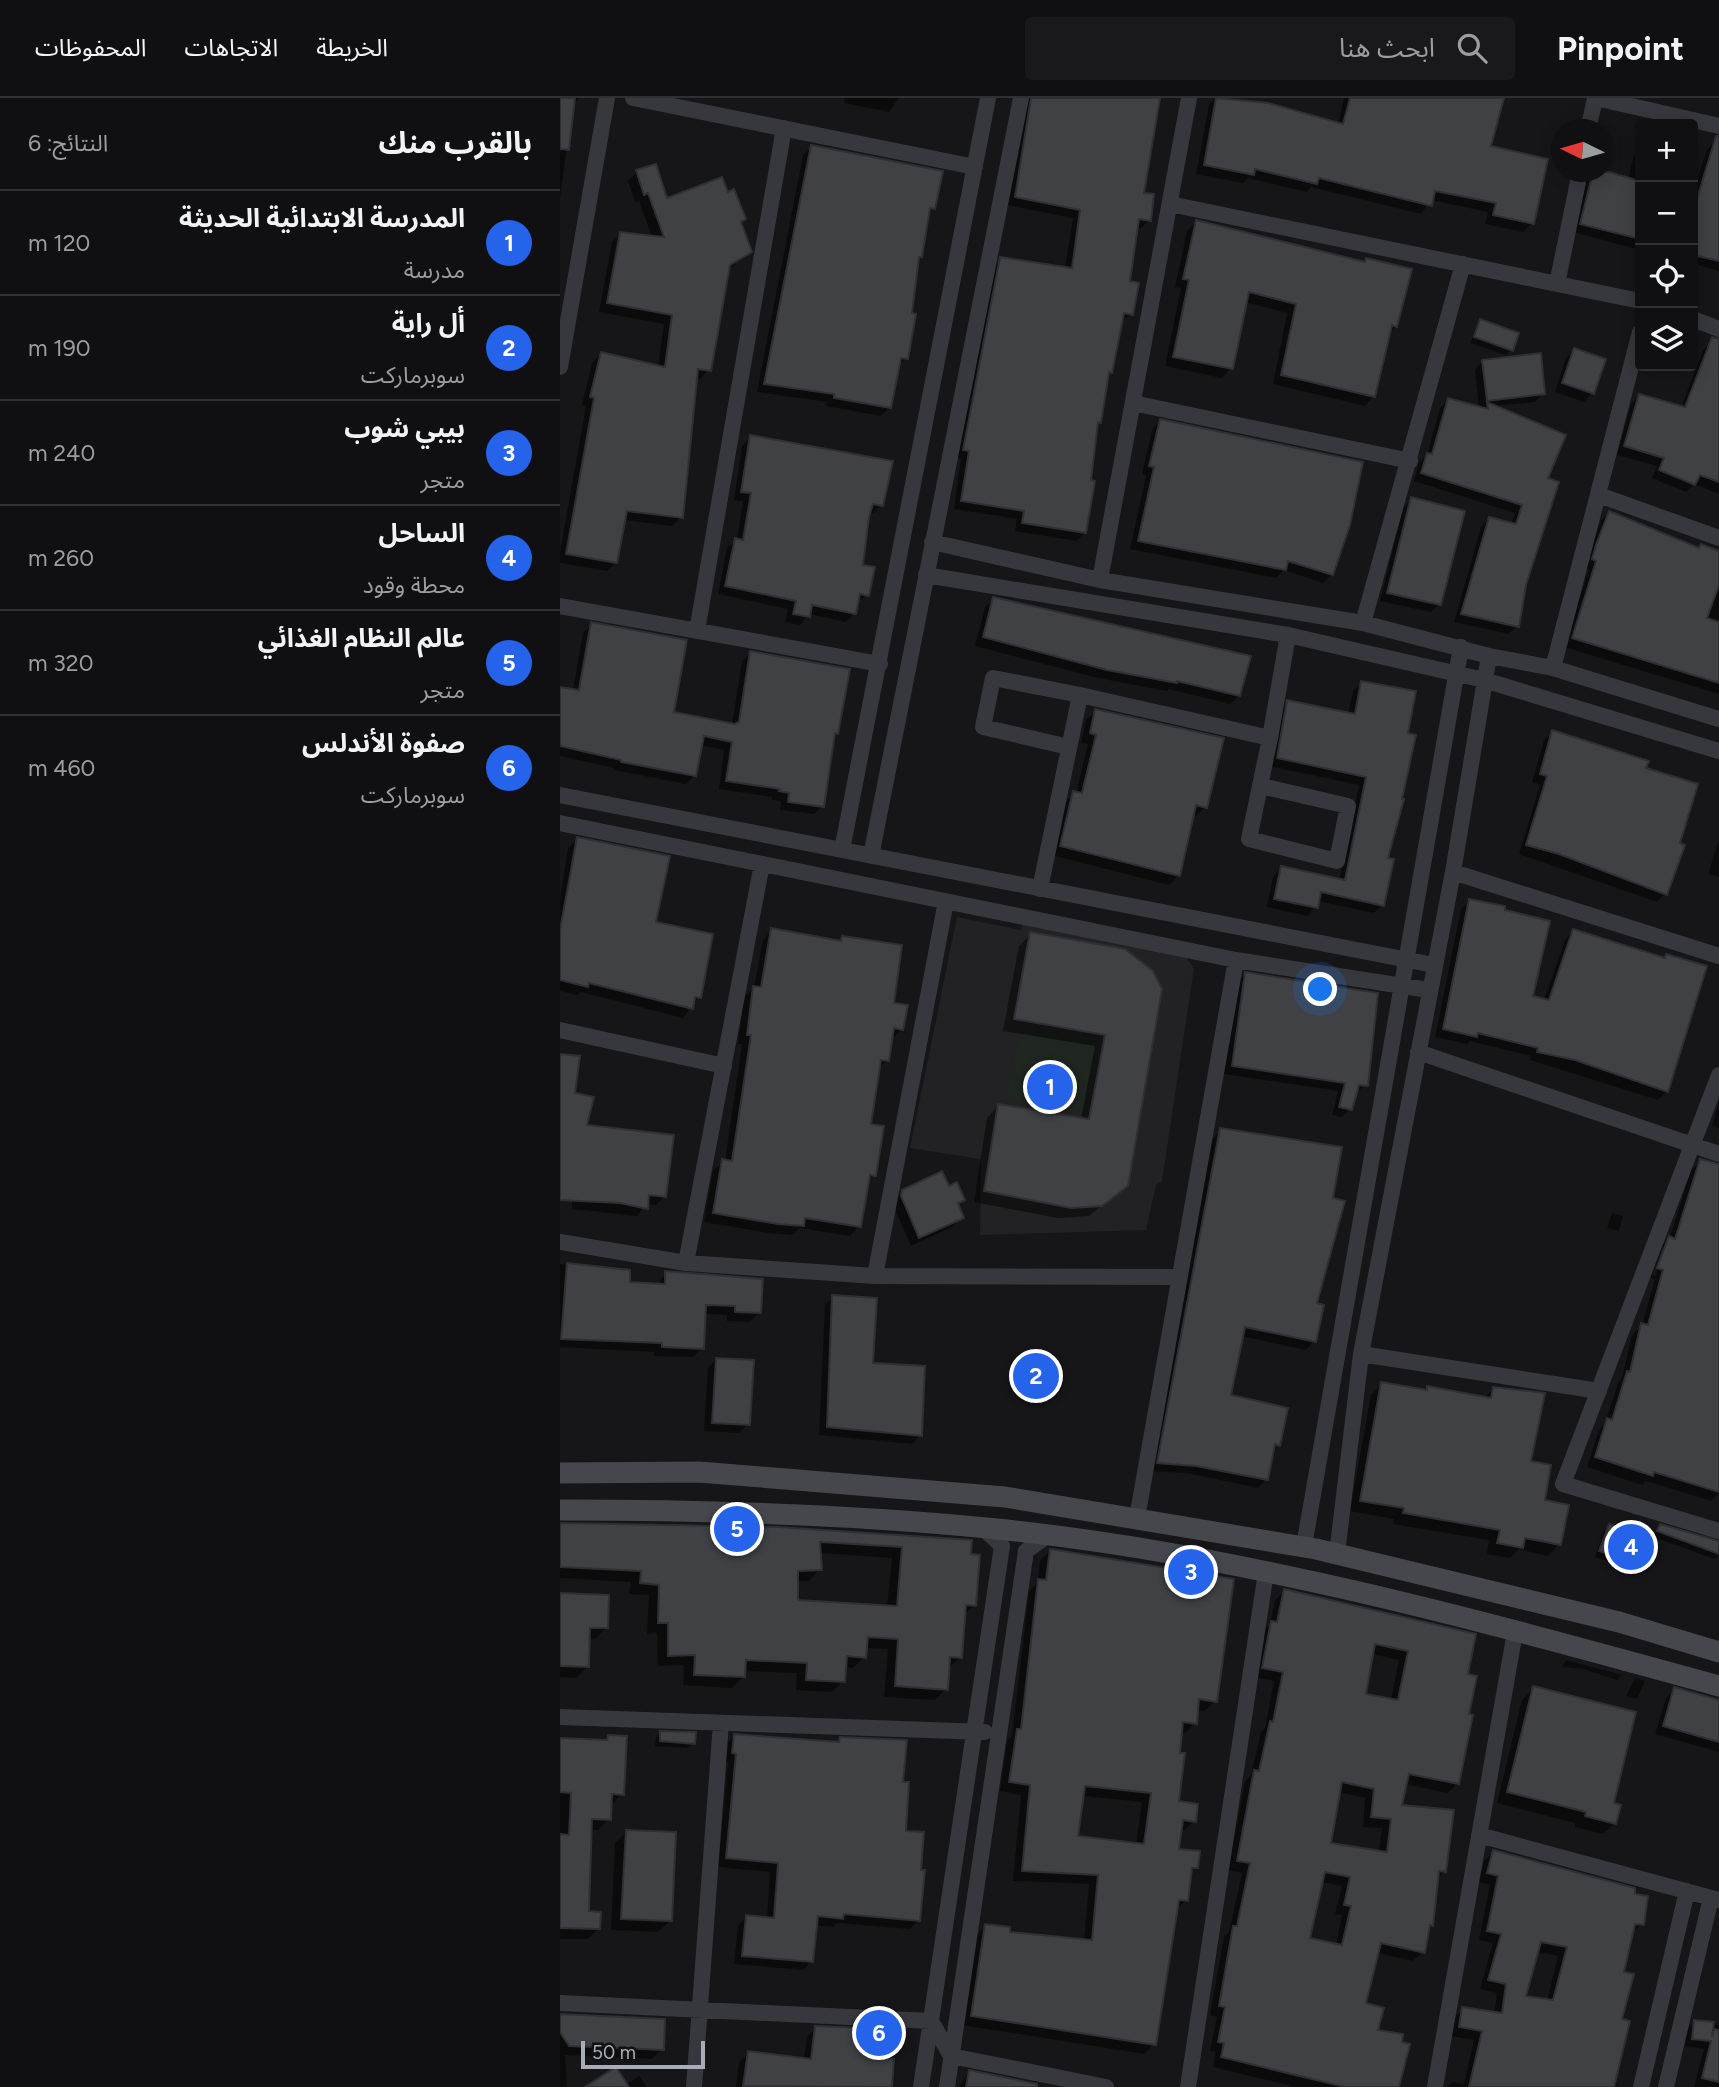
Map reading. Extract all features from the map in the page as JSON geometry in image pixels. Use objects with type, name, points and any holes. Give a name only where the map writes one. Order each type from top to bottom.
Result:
[{"type":"main road","points":[[560,1473],[699,1472],[1005,1497],[1304,1546],[1717,1646]]},
{"type":"main road","points":[[560,1510],[804,1515],[982,1527],[1047,1536],[1266,1572],[1515,1632],[1719,1686]]},
{"type":"street","points":[[560,367],[563,331],[607,98]]},
{"type":"street","points":[[634,98],[975,167]]},
{"type":"street","points":[[842,850],[988,98]]},
{"type":"street","points":[[871,856],[1021,98]]},
{"type":"street","points":[[1100,580],[1189,98]]},
{"type":"street","points":[[1590,119],[1595,98],[1719,126]]},
{"type":"street","points":[[697,631],[784,128]]},
{"type":"street","points":[[1557,284],[1578,182]]},
{"type":"street","points":[[1170,204],[1635,300]]},
{"type":"street","points":[[1363,623],[1410,461],[1462,264]]},
{"type":"street","points":[[1698,321],[1719,329]]},
{"type":"street","points":[[1553,668],[1635,352]]},
{"type":"street","points":[[1133,403],[1410,461]]},
{"type":"street","points":[[1599,495],[1719,538]]},
{"type":"street","points":[[932,542],[1100,580],[1363,623],[1489,656],[1553,668],[1719,719]]},
{"type":"street","points":[[926,575],[1288,635],[1483,680],[1719,751]]},
{"type":"street","points":[[560,607],[880,664]]},
{"type":"street","points":[[1261,786],[1348,806],[1337,861],[1250,839],[1288,635]]},
{"type":"street","points":[[1304,1546],[1461,647]]},
{"type":"street","points":[[1337,1554],[1362,1354],[1453,872],[1489,656]]},
{"type":"street","points":[[1069,747],[983,727],[993,678],[1270,738]]},
{"type":"street","points":[[1040,889],[1080,695]]},
{"type":"street","points":[[560,795],[1434,965]]},
{"type":"street","points":[[560,823],[1236,960],[1429,990]]},
{"type":"street","points":[[687,1263],[762,863]]},
{"type":"street","points":[[1453,872],[1719,956]]},
{"type":"street","points":[[875,1276],[946,901]]},
{"type":"street","points":[[1137,1518],[1236,960]]},
{"type":"street","points":[[560,1030],[723,1066]]},
{"type":"street","points":[[1418,1052],[1719,1154]]},
{"type":"street","points":[[1719,1076],[1563,1485],[1719,1531]]},
{"type":"street","points":[[560,1242],[687,1263],[875,1276],[1178,1277]]},
{"type":"street","points":[[1362,1354],[1599,1391]]},
{"type":"street","points":[[921,2087],[1002,1546],[982,1527]]},
{"type":"street","points":[[947,2087],[1026,1551],[1047,1536]]},
{"type":"street","points":[[1188,2087],[1266,1572]]},
{"type":"street","points":[[1435,2087],[1515,1632]]},
{"type":"street","points":[[560,1717],[998,1733]]},
{"type":"street","points":[[694,2087],[721,1723]]},
{"type":"street","points":[[1479,1835],[1715,1899],[1666,2087]]},
{"type":"street","points":[[1641,2087],[1687,1891]]},
{"type":"street","points":[[560,2003],[932,2021]]},
{"type":"street","points":[[932,2021],[951,2056]]},
{"type":"street","points":[[951,2056],[1106,2087]]},
{"type":"shaded area","points":[[957,917],[1021,930],[1023,920],[1184,954],[1194,968],[1162,1181],[1156,1185],[1146,1230],[980,1235],[981,1159],[910,1148]]},
{"type":"shaded area","points":[[1020,1029],[1098,1042],[1085,1113],[1006,1098]]},
{"type":"building","points":[[560,98],[575,98],[569,150],[560,149]]},
{"type":"building","points":[[1031,98],[1160,98],[1144,193],[1154,194],[1151,221],[1139,219],[1130,281],[1139,283],[1133,315],[1124,313],[1112,373],[1109,372],[1101,423],[1098,422],[1091,480],[1095,481],[1086,533],[1022,523],[1024,511],[961,501],[969,451],[963,450],[1000,257],[1072,268],[1080,210],[1015,197]]},
{"type":"building","points":[[1216,98],[1268,103],[1343,124],[1350,98],[1504,98],[1491,146],[1548,159],[1534,224],[1493,215],[1496,203],[1435,191],[1432,206],[1319,178],[1317,184],[1255,169],[1254,175],[1204,165]]},
{"type":"building","points":[[1716,136],[1719,136],[1719,261],[1698,256],[1698,195]]},
{"type":"building","points":[[811,145],[943,171],[935,209],[930,208],[922,257],[919,257],[912,313],[916,314],[908,359],[901,358],[891,408],[834,398],[834,394],[764,384]]},
{"type":"building","points":[[656,164],[667,198],[722,177],[728,192],[734,189],[746,219],[741,222],[752,252],[730,265],[711,371],[698,369],[683,518],[627,511],[617,563],[566,554],[594,398],[590,397],[601,352],[665,367],[672,315],[607,303],[620,232],[664,237],[648,193],[644,195],[636,170]]},
{"type":"building","points":[[1614,173],[1635,180],[1635,238],[1580,224],[1590,182],[1614,182]]},
{"type":"building","points":[[1196,220],[1365,262],[1366,258],[1412,269],[1397,327],[1392,325],[1375,397],[1281,375],[1296,304],[1249,292],[1233,369],[1173,357],[1189,280],[1183,279]]},
{"type":"building","points":[[1480,319],[1519,333],[1513,351],[1474,337]]},
{"type":"building","points":[[1712,337],[1719,339],[1719,482],[1700,475],[1695,485],[1659,470],[1664,458],[1624,446],[1639,394],[1685,407]]},
{"type":"building","points":[[1574,348],[1606,359],[1594,394],[1562,383]]},
{"type":"building","points":[[1541,353],[1545,394],[1487,401],[1482,360]]},
{"type":"building","points":[[1448,398],[1488,409],[1487,402],[1566,435],[1548,478],[1559,482],[1526,585],[1519,627],[1461,614],[1489,517],[1516,524],[1522,505],[1421,473],[1427,453],[1432,454]]},
{"type":"building","points":[[1160,419],[1363,462],[1350,525],[1333,575],[1288,561],[1286,570],[1138,541],[1154,467],[1149,466]]},
{"type":"building","points":[[750,435],[893,461],[883,506],[873,504],[869,517],[863,565],[875,567],[869,596],[860,594],[856,614],[812,605],[810,617],[793,614],[796,601],[725,586],[735,538],[743,540],[751,493],[741,492]]},
{"type":"building","points":[[1411,497],[1465,511],[1441,605],[1387,593]]},
{"type":"building","points":[[1609,511],[1699,548],[1701,544],[1719,551],[1719,585],[1707,618],[1719,622],[1719,683],[1572,638],[1596,561],[1592,559],[1596,545]]},
{"type":"building","points":[[993,597],[1251,656],[1240,696],[1177,681],[1107,670],[983,637]]},
{"type":"building","points":[[591,622],[687,640],[674,712],[735,724],[739,722],[750,651],[850,669],[838,734],[835,733],[824,807],[788,802],[789,793],[779,791],[780,789],[726,781],[732,742],[704,736],[696,776],[621,762],[560,746],[560,687],[579,690]]},
{"type":"building","points":[[1361,681],[1416,691],[1408,733],[1416,735],[1404,799],[1388,858],[1394,859],[1384,906],[1321,892],[1318,908],[1274,899],[1281,866],[1345,880],[1366,777],[1277,758],[1287,700],[1355,714]]},
{"type":"building","points":[[1095,709],[1224,738],[1207,808],[1196,805],[1180,876],[1060,846],[1073,791],[1082,793],[1096,735],[1090,733]]},
{"type":"building","points":[[1552,730],[1649,761],[1646,768],[1698,784],[1680,843],[1685,845],[1667,895],[1559,854],[1526,845],[1547,776],[1540,774]]},
{"type":"building","points":[[577,837],[670,856],[656,922],[713,934],[701,998],[695,997],[693,1009],[589,983],[588,987],[560,980],[560,930]]},
{"type":"building","points":[[1469,899],[1505,906],[1505,910],[1550,921],[1533,996],[1549,1000],[1573,929],[1665,958],[1666,954],[1707,966],[1668,1092],[1575,1060],[1537,1052],[1538,1048],[1478,1033],[1477,1037],[1443,1029]]},
{"type":"building","points":[[771,928],[841,941],[842,936],[902,945],[894,1003],[908,1005],[903,1030],[894,1028],[889,1061],[881,1060],[871,1124],[884,1126],[876,1176],[870,1175],[861,1227],[805,1218],[804,1226],[778,1224],[713,1213],[722,1159],[732,1161],[751,1035],[747,1035],[753,986],[761,987]]},
{"type":"building","points":[[1030,932],[1125,949],[1153,971],[1162,989],[1128,1186],[1102,1206],[1071,1208],[984,1191],[998,1104],[1089,1119],[1105,1035],[1014,1019]]},
{"type":"building","points":[[1245,972],[1378,993],[1368,1086],[1359,1085],[1352,1110],[1339,1107],[1345,1083],[1232,1066]]},
{"type":"building","points":[[560,1054],[580,1056],[575,1093],[594,1097],[587,1125],[674,1135],[666,1197],[649,1195],[648,1209],[620,1203],[560,1200]]},
{"type":"building","points":[[1220,1128],[1342,1147],[1333,1198],[1345,1201],[1317,1303],[1324,1305],[1316,1342],[1245,1327],[1231,1395],[1288,1408],[1280,1446],[1275,1444],[1268,1480],[1196,1466],[1157,1463]]},
{"type":"building","points":[[1700,1159],[1719,1164],[1719,1492],[1654,1472],[1653,1476],[1595,1457],[1607,1418],[1612,1420],[1627,1371],[1630,1372],[1641,1323],[1648,1325],[1663,1270],[1657,1268],[1669,1236],[1675,1239]]},
{"type":"building","points":[[942,1171],[949,1186],[957,1182],[965,1200],[958,1203],[964,1218],[919,1238],[901,1196],[902,1190]]},
{"type":"building","points":[[567,1263],[630,1270],[630,1282],[665,1284],[665,1271],[763,1279],[761,1313],[735,1312],[735,1306],[706,1305],[704,1349],[662,1347],[662,1343],[561,1339]]},
{"type":"building","points":[[832,1295],[877,1298],[873,1363],[925,1366],[922,1436],[827,1427]]},
{"type":"building","points":[[716,1358],[754,1360],[750,1425],[712,1423]]},
{"type":"building","points":[[1381,1382],[1427,1390],[1427,1386],[1491,1398],[1493,1387],[1545,1393],[1531,1461],[1551,1465],[1545,1500],[1569,1505],[1561,1545],[1525,1538],[1523,1548],[1497,1543],[1500,1530],[1403,1513],[1404,1508],[1360,1501]]},
{"type":"building","points":[[560,1523],[778,1527],[972,1540],[971,1554],[980,1555],[976,1606],[966,1605],[962,1658],[950,1657],[948,1690],[895,1686],[898,1639],[868,1637],[866,1658],[847,1656],[845,1682],[806,1680],[807,1663],[746,1660],[745,1677],[694,1675],[695,1655],[668,1656],[668,1623],[658,1623],[659,1585],[640,1583],[641,1571],[560,1567]],"holes":[[[820,1542],[902,1547],[897,1606],[798,1600],[798,1571],[822,1570]]]},
{"type":"building","points":[[1609,1524],[1647,1537],[1637,1565],[1599,1551]]},
{"type":"building","points":[[1660,1524],[1719,1541],[1719,1554],[1657,1531]]},
{"type":"building","points":[[1050,1549],[1234,1579],[1217,1702],[1199,1699],[1197,1724],[1183,1722],[1180,1753],[1185,1753],[1179,1801],[1198,1804],[1196,1822],[1183,1820],[1179,1849],[1200,1851],[1198,1868],[1192,1868],[1188,1901],[1179,1900],[1156,2045],[971,2016],[985,1924],[1010,1927],[1010,1932],[1092,1940],[1098,1875],[1022,1871],[1030,1785],[1009,1782],[1017,1729],[1021,1729],[1038,1579],[1046,1580]],"holes":[[[1085,1786],[1151,1793],[1144,1844],[1078,1836]]]},
{"type":"building","points":[[1284,1589],[1476,1634],[1468,1674],[1477,1676],[1469,1714],[1473,1715],[1459,1784],[1409,1774],[1402,1805],[1454,1810],[1446,1872],[1439,1871],[1433,1926],[1430,1925],[1425,1953],[1381,1943],[1366,2003],[1384,2008],[1378,2030],[1403,2034],[1402,2042],[1410,2044],[1399,2087],[1345,2087],[1221,2057],[1224,2043],[1218,2042],[1225,2007],[1219,2006],[1233,1926],[1237,1926],[1250,1863],[1237,1861],[1254,1770],[1259,1771],[1283,1672],[1262,1668],[1271,1621],[1277,1622]],"holes":[[[1375,1644],[1408,1651],[1398,1700],[1366,1694]],[[1342,1782],[1374,1789],[1371,1817],[1391,1819],[1387,1852],[1331,1843]],[[1325,1872],[1350,1877],[1344,1905],[1351,1906],[1342,1945],[1310,1938]]]},
{"type":"building","points":[[560,1593],[609,1595],[608,1628],[590,1628],[589,1667],[560,1666]]},
{"type":"building","points":[[1533,1686],[1636,1712],[1614,1803],[1621,1805],[1616,1824],[1585,1816],[1586,1812],[1507,1792]]},
{"type":"building","points":[[1674,1687],[1719,1700],[1719,1742],[1663,1726]]},
{"type":"building","points":[[660,1731],[696,1732],[695,1744],[660,1741]]},
{"type":"building","points":[[734,1734],[839,1742],[840,1737],[907,1740],[903,1782],[909,1782],[906,1831],[924,1832],[921,1870],[925,1870],[920,1921],[844,1914],[843,1919],[818,1916],[813,1962],[742,1956],[746,1915],[774,1918],[778,1863],[726,1858],[736,1754],[732,1753]]},
{"type":"building","points":[[608,1735],[627,1736],[624,1795],[612,1794],[611,1820],[592,1819],[589,1911],[601,1912],[600,1929],[560,1928],[560,1834],[569,1835],[571,1793],[560,1792],[560,1738],[607,1740]]},
{"type":"building","points":[[626,1830],[676,1832],[672,1921],[621,1919]]},
{"type":"building","points":[[1493,1850],[1635,1888],[1635,1894],[1648,1896],[1644,1925],[1635,1924],[1624,1972],[1634,1974],[1622,2019],[1630,2021],[1614,2087],[1469,2087],[1482,2031],[1459,2027],[1462,2007],[1502,2013],[1506,1984],[1488,1980],[1501,1934],[1487,1931],[1498,1876],[1487,1873]],"holes":[[[1541,1942],[1567,1947],[1553,2000],[1526,1996]]]},
{"type":"building","points":[[560,2014],[665,2019],[664,2050],[569,2046],[560,2032]]},
{"type":"building","points":[[1694,2020],[1714,2022],[1712,2037],[1714,2029],[1719,2030],[1719,2082],[1702,2078],[1711,2041],[1692,2039]]},
{"type":"building","points":[[815,2026],[887,2029],[884,2058],[894,2059],[892,2087],[743,2086],[748,2051],[811,2059]]},
{"type":"building","points":[[616,2067],[629,2087],[585,2087]]},
{"type":"building","points":[[969,2070],[1037,2084],[1037,2087],[966,2087]]},
{"type":"place","name":"المدرسة الابتدائية الحديثة","points":[[1050,1087]]},
{"type":"place","name":"أل راية","points":[[1036,1376]]},
{"type":"place","name":"عالم النظام الغذائي","points":[[737,1529]]},
{"type":"place","name":"الساحل","points":[[1631,1547]]},
{"type":"place","name":"بيبي شوب","points":[[1191,1572]]},
{"type":"place","name":"صفوة الأندلس","points":[[879,2033]]}]
